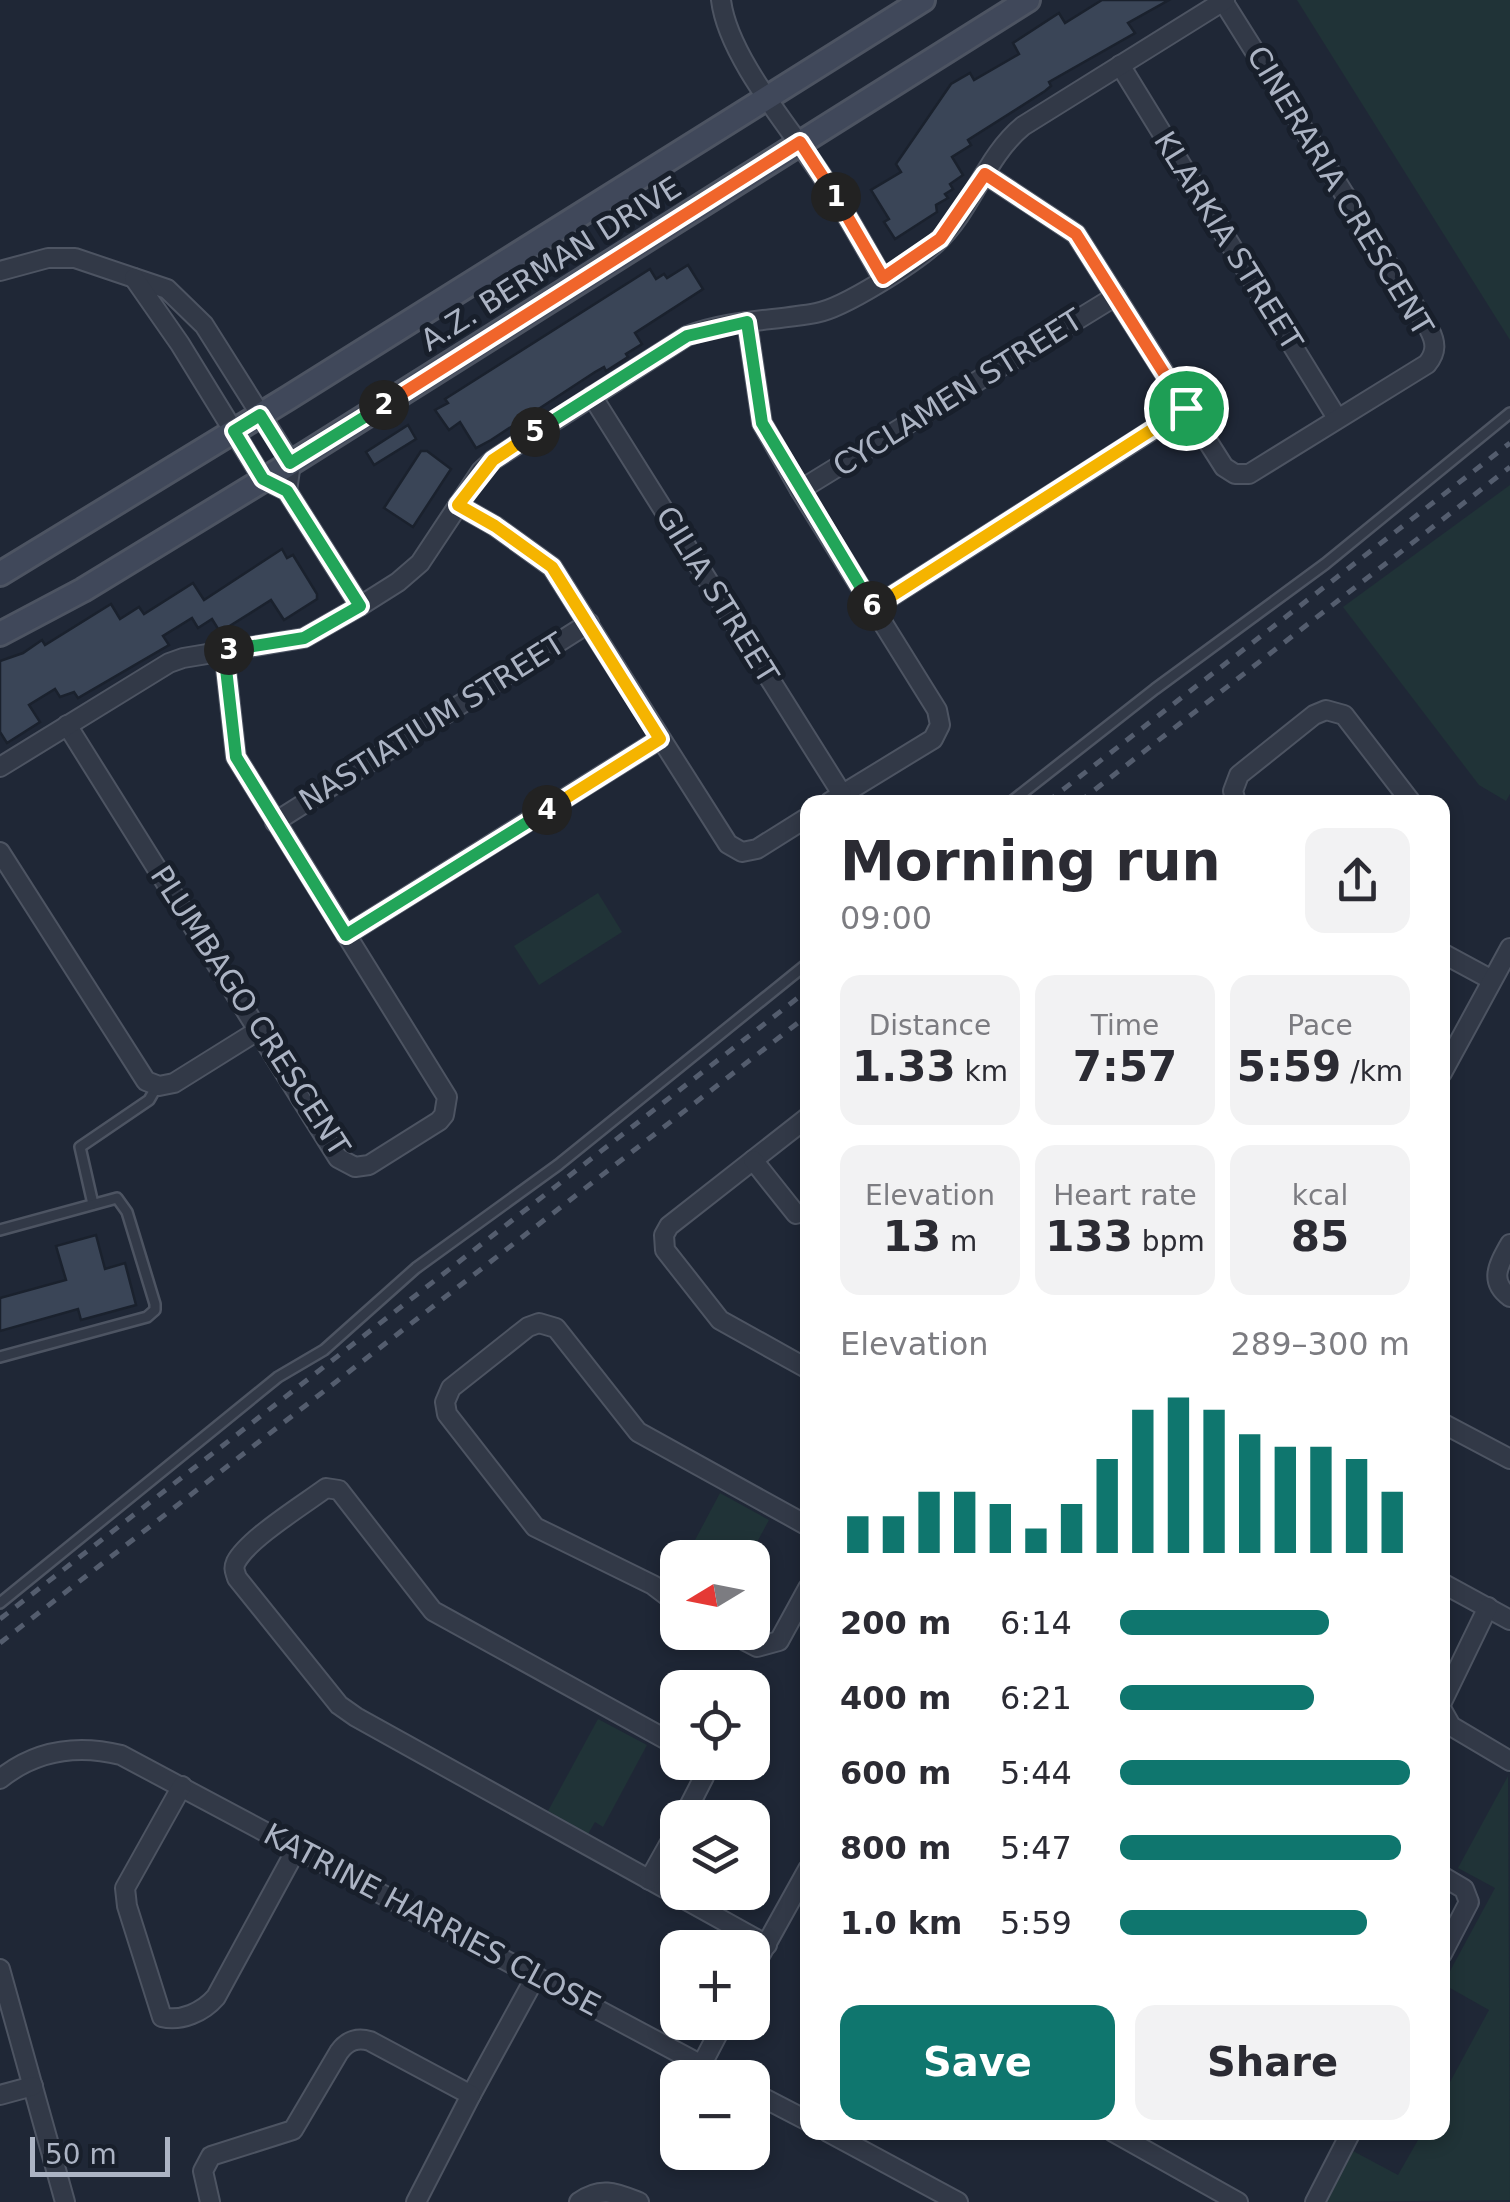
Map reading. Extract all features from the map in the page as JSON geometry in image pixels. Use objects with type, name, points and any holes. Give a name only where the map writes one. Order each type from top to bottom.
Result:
[{"type":"main road","name":"A.Z. BERMAN DRIVE","points":[[0,574],[923,0]]},
{"type":"main road","name":"A.Z. BERMAN DRIVE","points":[[0,634],[83,590],[290,463],[1028,0]]},
{"type":"street","points":[[720,0],[738,49],[767,99],[800,142],[883,278]]},
{"type":"street","points":[[0,767],[169,663],[304,638],[360,606],[412,572],[493,460],[687,336],[832,309],[883,278],[940,239],[1010,137],[1023,126],[1224,0]]},
{"type":"street","name":"CINERARIA CRESCENT","points":[[985,174],[1076,234],[1224,466],[1235,474],[1249,474],[1427,364],[1435,340],[1224,0]]},
{"type":"street","name":"KLARKIA STREET","points":[[1120,65],[1337,418]]},
{"type":"street","points":[[0,271],[48,258],[75,258],[166,289],[204,325],[290,463],[287,491]]},
{"type":"street","points":[[134,278],[180,344],[263,479],[287,491],[360,606]]},
{"type":"street","name":"CYCLAMEN STREET","points":[[800,490],[1116,296]]},
{"type":"street","points":[[747,322],[762,423],[936,710],[940,725],[933,739],[841,795]]},
{"type":"street","name":"GILIA STREET","points":[[592,396],[834,795]]},
{"type":"street","points":[[873,608],[1186,408]]},
{"type":"street","points":[[458,505],[552,567],[728,844],[742,852],[757,850],[800,822]]},
{"type":"street","name":"NASTIATIUM STREET","points":[[275,822],[589,623]]},
{"type":"street","name":"PLUMBAGO CRESCENT","points":[[67,725],[338,1158],[362,1168],[370,1165],[439,1121],[447,1097],[236,757],[224,651]]},
{"type":"street","points":[[1234,795],[1239,775],[1314,715],[1332,710],[1344,716],[1406,795]]},
{"type":"street","points":[[346,935],[660,739]]},
{"type":"street","points":[[0,852],[146,1081],[157,1086],[174,1083],[258,1030]]},
{"type":"street","points":[[1450,1058],[1510,948]]},
{"type":"street","points":[[1450,958],[1492,980]]},
{"type":"street","points":[[800,1124],[669,1226],[664,1243],[665,1250],[720,1320],[800,1365]]},
{"type":"street","points":[[754,1160],[796,1214]]},
{"type":"street","points":[[1510,1244],[1496,1273],[1498,1285],[1510,1297]]},
{"type":"street","points":[[660,1590],[535,1527],[446,1414],[450,1388],[528,1327],[540,1322],[556,1328],[638,1432],[800,1522]]},
{"type":"street","points":[[1450,1427],[1510,1460]]},
{"type":"street","points":[[660,1736],[433,1611],[339,1490],[326,1488],[269,1530],[237,1560],[236,1578],[339,1705],[356,1718],[740,1930]]},
{"type":"street","points":[[1450,1587],[1510,1620]]},
{"type":"street","points":[[770,1643],[779,1641],[800,1603]]},
{"type":"street","points":[[1450,1689],[1488,1607]]},
{"type":"street","points":[[1450,1724],[1510,1760]]},
{"type":"street","name":"KATRINE HARRIES CLOSE","points":[[0,1779],[40,1754],[59,1750],[106,1751],[138,1763],[694,2060]]},
{"type":"street","points":[[182,1786],[125,1888],[162,2017],[168,2020],[198,2013],[216,1997],[297,1848]]},
{"type":"street","points":[[649,1880],[660,1860]]},
{"type":"street","points":[[1450,1881],[1464,1889],[1468,1902],[1450,1938]]},
{"type":"street","points":[[770,1937],[800,1883]]},
{"type":"street","points":[[0,1969],[65,2202]]},
{"type":"street","points":[[416,2202],[536,1976]]},
{"type":"street","points":[[210,2202],[203,2177],[206,2161],[216,2152],[293,2130],[339,2052],[352,2040],[370,2041],[471,2095]]},
{"type":"street","points":[[0,2095],[33,2086]]},
{"type":"street","points":[[770,2101],[800,2117]]},
{"type":"street","points":[[843,2140],[958,2202]]},
{"type":"street","points":[[1127,2140],[1238,2202]]},
{"type":"street","points":[[1315,2202],[1347,2140]]},
{"type":"street","points":[[580,2202],[602,2191],[613,2191],[639,2202]]},
{"type":"lane","points":[[1021,795],[1155,689],[1326,564],[1510,413]]},
{"type":"lane","points":[[0,1603],[278,1377],[324,1350],[416,1268],[558,1165],[800,969]]},
{"type":"lane","points":[[92,1204],[80,1146],[149,1100],[157,1086]]},
{"type":"lane","points":[[0,1230],[117,1198],[124,1205],[155,1310],[147,1317],[0,1357]]},
{"type":"green space","points":[[1297,0],[1510,0],[1510,340]]},
{"type":"green space","points":[[1510,485],[1510,794],[1506,801],[1479,785],[1343,607]]},
{"type":"green space","points":[[598,893],[622,932],[539,985],[514,946]]},
{"type":"green space","points":[[720,1493],[769,1520],[758,1540],[695,1540]]},
{"type":"green space","points":[[598,1719],[647,1745],[603,1827],[595,1822],[588,1834],[548,1811]]},
{"type":"green space","points":[[1508,1776],[1510,2200],[1325,2202],[1353,2151],[1398,2175],[1418,2140],[1450,2140],[1450,2082],[1489,2010],[1450,1988],[1450,1971],[1495,1888],[1458,1868]]},
{"type":"building","points":[[1102,0],[1169,0],[1128,23],[1135,33],[1049,82],[1051,86],[1045,91],[968,140],[971,145],[952,157],[963,175],[950,184],[953,189],[945,194],[948,198],[936,205],[937,212],[895,239],[884,222],[889,219],[871,190],[901,172],[896,164],[951,84],[970,73],[974,80],[1019,54],[1013,43],[1059,13],[1065,23]]},
{"type":"building","points":[[688,265],[703,289],[635,333],[642,344],[626,354],[628,357],[606,371],[604,367],[595,372],[491,440],[476,448],[460,422],[449,430],[435,410],[448,403],[445,399],[650,269],[656,279],[664,274],[667,278]]},
{"type":"building","points":[[408,425],[416,439],[374,465],[366,452]]},
{"type":"building","points":[[421,451],[427,451],[451,469],[413,527],[384,508]]},
{"type":"building","points":[[282,549],[287,558],[293,555],[317,599],[284,620],[271,600],[220,632],[212,619],[198,628],[192,618],[163,636],[169,645],[78,698],[74,692],[60,697],[55,689],[29,705],[40,722],[7,743],[0,732],[0,661],[23,653],[42,640],[45,645],[111,604],[120,619],[139,607],[144,614],[193,583],[204,600]]},
{"type":"building","points":[[96,1235],[105,1269],[125,1263],[136,1305],[81,1320],[78,1309],[0,1331],[0,1298],[66,1280],[56,1246]]},
{"type":"railway","points":[[1056,795],[1510,443]]},
{"type":"railway","points":[[1088,795],[1510,467]]},
{"type":"railway","points":[[0,1619],[800,996]]},
{"type":"railway","points":[[0,1643],[800,1021]]},
{"type":"route","points":[[800,142],[883,278],[940,239],[985,174],[1076,234],[1186,408],[873,608],[762,423],[747,322],[687,336],[505,450],[481,471],[458,505],[552,567],[660,739],[346,935],[236,757],[224,651],[304,638],[360,606],[287,491],[263,479],[234,431],[260,415],[290,463],[800,142]]}]
